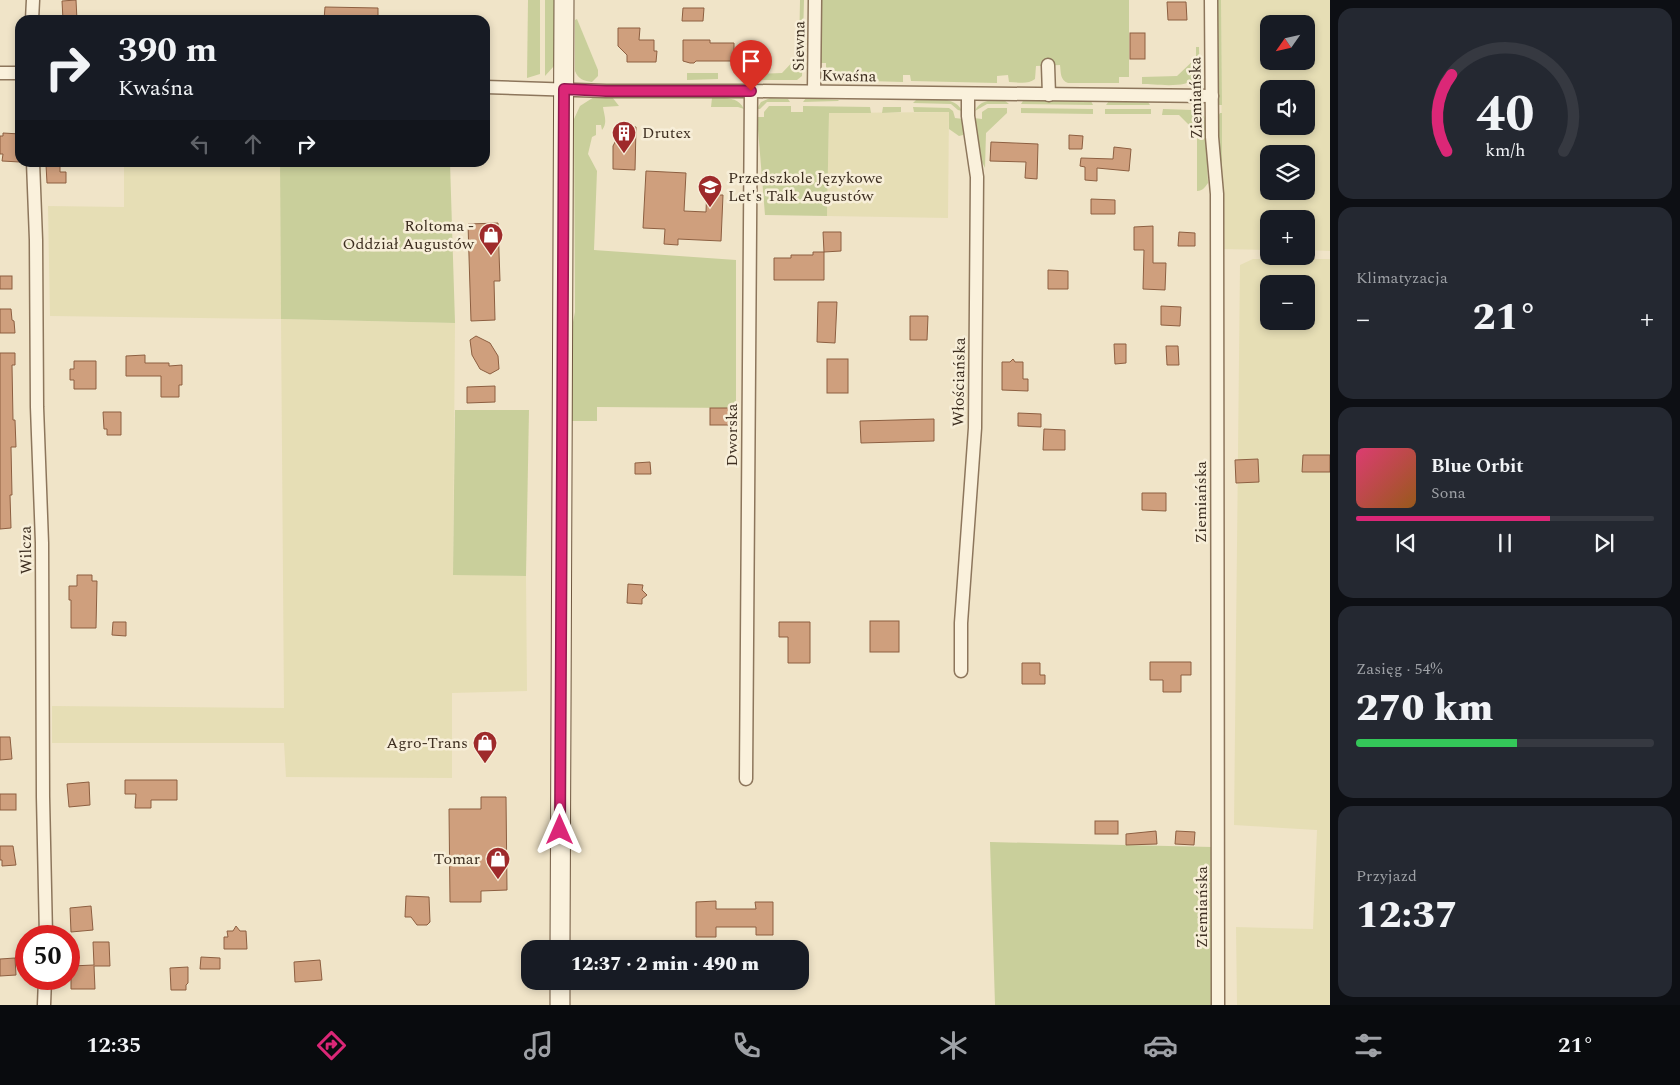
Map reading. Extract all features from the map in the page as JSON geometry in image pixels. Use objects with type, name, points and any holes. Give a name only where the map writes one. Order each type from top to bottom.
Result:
[{"type":"main road","points":[[560,940],[564,0]]},
{"type":"main road","points":[[560,990],[560,1005]]},
{"type":"street","points":[[32,15],[33,0]]},
{"type":"street","name":"Siewna","points":[[814,92],[816,0]]},
{"type":"street","name":"Ziemiańska","points":[[1211,0],[1212,137],[1217,194],[1218,1005]]},
{"type":"street","points":[[1048,65],[1049,95]]},
{"type":"street","points":[[0,73],[15,73]]},
{"type":"street","name":"Kwaśna","points":[[490,87],[606,91],[1212,96]]},
{"type":"street","name":"Dworska","points":[[746,780],[751,91]]},
{"type":"street","name":"Włościańska","points":[[960,671],[961,623],[975,428],[977,177],[968,116],[968,94]]},
{"type":"street","name":"Wilcza","points":[[33,167],[36,240],[37,407],[42,543],[43,797],[46,925]]},
{"type":"street","points":[[44,1005],[45,990]]},
{"type":"shaded area","points":[[1221,0],[1330,0],[1330,251],[1315,250],[1315,210],[1260,210],[1260,250],[1222,249]]},
{"type":"shaded area","points":[[949,112],[948,218],[827,216],[829,113]]},
{"type":"shaded area","points":[[124,167],[280,167],[281,319],[50,316],[48,206],[124,207]]},
{"type":"shaded area","points":[[1253,259],[1260,259],[1260,265],[1315,265],[1315,259],[1330,259],[1330,1005],[1237,1005],[1236,927],[1313,929],[1317,830],[1234,825],[1240,265]]},
{"type":"shaded area","points":[[281,319],[455,323],[453,574],[526,576],[527,691],[452,693],[452,778],[286,777],[284,743],[52,743],[52,706],[284,708]]},
{"type":"green space","points":[[528,0],[540,0],[540,74],[527,78]]},
{"type":"green space","points":[[545,0],[554,0],[554,66],[545,76]]},
{"type":"green space","points":[[800,0],[804,0],[802,76],[797,80],[749,80],[750,74],[782,73],[799,55]]},
{"type":"green space","points":[[821,0],[1129,0],[1129,77],[1119,77],[1119,83],[1068,83],[1062,78],[1060,65],[1036,66],[1035,79],[1026,83],[1009,82],[1008,75],[997,76],[997,83],[911,81],[910,75],[903,75],[903,82],[869,81],[869,75],[861,75],[861,81],[834,81],[826,75],[826,63],[820,63]]},
{"type":"green space","points":[[1217,0],[1221,0],[1222,105],[1218,105]]},
{"type":"green space","points":[[577,19],[598,70],[598,76],[592,82],[582,79],[575,71],[575,20]]},
{"type":"green space","points":[[1196,47],[1199,47],[1199,67],[1197,75],[1191,81],[1178,85],[1142,84],[1142,77],[1177,76],[1196,58]]},
{"type":"green space","points":[[687,73],[718,73],[718,79],[687,80]]},
{"type":"green space","points":[[594,97],[612,97],[619,106],[603,107],[605,125],[602,130],[601,125],[596,125],[596,135],[592,137],[588,154],[597,171],[594,250],[736,260],[736,408],[597,407],[597,421],[571,421],[573,322],[575,312],[574,119],[580,106]]},
{"type":"green space","points":[[712,98],[735,100],[744,109],[738,107],[711,107]]},
{"type":"green space","points":[[770,98],[788,99],[790,102],[767,102],[760,109],[757,109],[761,102]]},
{"type":"green space","points":[[806,98],[839,100],[803,102]]},
{"type":"green space","points":[[916,100],[948,100],[959,106],[962,111],[951,104],[913,103]]},
{"type":"green space","points":[[1004,100],[1009,104],[987,104],[975,111],[983,102]]},
{"type":"green space","points":[[1023,101],[1091,101],[1093,105],[1021,104]]},
{"type":"green space","points":[[1109,101],[1148,102],[1150,105],[1106,105]]},
{"type":"green space","points":[[1191,103],[1200,109],[1205,119],[1208,183],[1199,191],[1197,191],[1197,133],[1179,115],[1162,115],[1163,109],[1193,110],[1199,118],[1200,134],[1203,135],[1203,116]]},
{"type":"green space","points":[[769,106],[791,106],[791,112],[803,112],[803,106],[870,107],[871,113],[829,113],[827,216],[765,215],[757,117],[764,117],[764,112]]},
{"type":"green space","points":[[883,107],[901,107],[901,112],[882,113]]},
{"type":"green space","points":[[913,107],[949,108],[953,111],[955,118],[963,119],[966,130],[963,135],[959,136],[949,129],[949,112],[914,112]]},
{"type":"green space","points":[[988,108],[1007,108],[1007,113],[986,133],[985,168],[981,160],[974,118],[982,119],[982,112]]},
{"type":"green space","points":[[1021,108],[1093,109],[1093,114],[1021,113]]},
{"type":"green space","points":[[1105,109],[1151,109],[1151,114],[1105,114]]},
{"type":"green space","points":[[1222,113],[1222,171],[1216,133],[1217,118]]},
{"type":"green space","points":[[280,167],[450,167],[455,323],[281,319]]},
{"type":"green space","points":[[455,410],[529,410],[526,576],[453,575]]},
{"type":"green space","points":[[990,842],[1212,847],[1212,1005],[995,1005]]},
{"type":"building","points":[[76,0],[77,15],[63,15],[62,1]]},
{"type":"building","points":[[1167,2],[1186,2],[1187,20],[1168,20]]},
{"type":"building","points":[[325,7],[378,8],[378,15],[324,15]]},
{"type":"building","points":[[683,8],[704,8],[703,21],[682,21]]},
{"type":"building","points":[[618,28],[640,28],[639,40],[654,40],[654,51],[657,51],[656,62],[627,62],[627,55],[618,46]]},
{"type":"building","points":[[1130,33],[1145,33],[1145,59],[1130,59]]},
{"type":"building","points":[[683,40],[710,40],[710,43],[734,43],[734,61],[696,61],[690,63],[683,61]]},
{"type":"building","name":"Drutex","points":[[623,127],[636,127],[635,170],[613,169],[613,146]]},
{"type":"building","points":[[3,133],[15,134],[15,162],[2,161],[3,154],[0,154],[0,136],[3,136]]},
{"type":"building","points":[[1069,135],[1083,136],[1082,149],[1069,149]]},
{"type":"building","points":[[991,142],[1038,144],[1037,179],[1025,178],[1026,162],[990,161]]},
{"type":"building","points":[[1114,147],[1131,149],[1129,171],[1097,168],[1097,181],[1085,180],[1085,167],[1080,166],[1081,158],[1113,159]]},
{"type":"building","points":[[46,167],[60,167],[60,172],[66,172],[66,183],[47,183]]},
{"type":"building","points":[[646,171],[686,173],[684,211],[706,212],[707,184],[719,185],[718,195],[723,195],[721,241],[678,239],[678,245],[664,244],[665,229],[643,228]]},
{"type":"building","points":[[1091,199],[1115,200],[1115,214],[1091,214]]},
{"type":"building","points":[[498,223],[500,281],[494,281],[495,320],[471,321],[468,224]]},
{"type":"building","points":[[1153,226],[1153,263],[1166,263],[1165,290],[1143,289],[1144,250],[1134,250],[1134,227]]},
{"type":"building","points":[[823,232],[841,232],[841,251],[824,252]]},
{"type":"building","points":[[1179,232],[1195,233],[1195,246],[1178,246]]},
{"type":"building","points":[[813,252],[824,252],[824,280],[774,280],[774,258],[791,258],[791,255],[813,255]]},
{"type":"building","points":[[1048,270],[1068,271],[1068,289],[1048,289]]},
{"type":"building","points":[[0,276],[12,276],[12,289],[0,289]]},
{"type":"building","points":[[818,302],[837,302],[835,343],[817,342]]},
{"type":"building","points":[[1161,306],[1181,307],[1180,326],[1161,325]]},
{"type":"building","points":[[0,309],[11,309],[15,333],[0,333]]},
{"type":"building","points":[[910,316],[928,316],[927,340],[910,340]]},
{"type":"building","points":[[476,336],[490,343],[498,356],[499,369],[490,374],[480,369],[472,355],[470,340]]},
{"type":"building","points":[[1114,344],[1126,344],[1126,363],[1115,364]]},
{"type":"building","points":[[1166,346],[1178,346],[1179,365],[1167,365]]},
{"type":"building","points":[[0,353],[15,353],[15,365],[12,365],[13,420],[15,420],[16,447],[11,447],[11,528],[0,529]]},
{"type":"building","points":[[145,355],[145,363],[169,363],[169,366],[182,365],[182,385],[179,385],[179,397],[161,397],[161,376],[126,376],[126,356]]},
{"type":"building","points":[[827,359],[848,359],[848,393],[827,393]]},
{"type":"building","points":[[1013,359],[1015,362],[1023,362],[1023,379],[1028,379],[1028,391],[1002,390],[1002,362],[1010,362]]},
{"type":"building","points":[[74,361],[96,361],[96,389],[74,389],[74,380],[70,380],[70,369],[74,369]]},
{"type":"building","points":[[495,386],[495,402],[467,403],[467,387]]},
{"type":"building","points":[[710,408],[736,408],[736,425],[710,425]]},
{"type":"building","points":[[103,412],[121,412],[121,435],[107,435],[107,429],[104,429]]},
{"type":"building","points":[[1018,413],[1041,414],[1041,427],[1018,426]]},
{"type":"building","points":[[934,419],[934,441],[861,443],[860,421]]},
{"type":"building","points":[[1044,429],[1065,430],[1065,450],[1043,450]]},
{"type":"building","points":[[1303,455],[1330,455],[1330,472],[1302,472]]},
{"type":"building","points":[[1258,459],[1259,482],[1236,483],[1235,460]]},
{"type":"building","points":[[650,462],[651,474],[635,474],[635,463]]},
{"type":"building","points":[[1142,493],[1166,493],[1166,511],[1142,510]]},
{"type":"building","points":[[77,575],[92,575],[92,581],[97,581],[96,628],[71,628],[69,586],[77,586]]},
{"type":"building","points":[[628,584],[643,585],[642,590],[647,595],[642,599],[642,604],[627,603]]},
{"type":"building","points":[[870,621],[899,621],[899,652],[870,652]]},
{"type":"building","points":[[113,622],[126,622],[126,636],[112,635]]},
{"type":"building","points":[[779,622],[810,622],[810,663],[788,663],[788,637],[779,637]]},
{"type":"building","points":[[1150,662],[1191,662],[1191,675],[1181,675],[1181,692],[1163,692],[1163,680],[1150,680]]},
{"type":"building","points":[[1022,663],[1040,663],[1040,675],[1045,675],[1045,684],[1022,684]]},
{"type":"building","points":[[0,737],[10,737],[12,759],[0,760]]},
{"type":"building","points":[[125,780],[177,780],[177,800],[151,800],[151,808],[135,808],[136,794],[125,794]]},
{"type":"building","points":[[89,782],[90,805],[69,807],[67,784]]},
{"type":"building","points":[[0,794],[16,794],[16,810],[0,810]]},
{"type":"building","points":[[481,797],[506,797],[507,890],[481,891],[481,902],[450,902],[449,809],[481,809]]},
{"type":"building","points":[[1095,821],[1118,821],[1118,834],[1095,834]]},
{"type":"building","points":[[1156,831],[1157,844],[1126,845],[1126,834]]},
{"type":"building","points":[[1176,831],[1195,832],[1194,845],[1175,844]]},
{"type":"building","points":[[0,846],[13,846],[16,865],[2,866]]},
{"type":"building","points":[[406,896],[429,897],[430,922],[427,925],[417,925],[411,917],[405,917]]},
{"type":"building","points":[[716,901],[716,909],[756,909],[755,902],[773,902],[773,935],[756,935],[756,927],[716,927],[716,937],[696,937],[696,902]]},
{"type":"building","points":[[91,906],[93,930],[80,931],[80,925],[71,925],[70,908]]},
{"type":"building","points":[[236,926],[240,931],[246,931],[247,949],[224,949],[224,937],[228,937],[227,931],[233,931]]},
{"type":"building","points":[[93,942],[109,942],[110,966],[94,966],[95,989],[80,989],[80,966],[94,965]]},
{"type":"building","points":[[201,957],[220,958],[220,969],[200,969]]},
{"type":"building","points":[[15,958],[15,975],[0,976],[0,959]]},
{"type":"building","points":[[320,960],[322,980],[295,982],[294,962]]},
{"type":"building","points":[[188,967],[186,990],[171,990],[170,968]]},
{"type":"place","name":"Drutex","points":[[624,154]]},
{"type":"place","name":"Przedszkole Językowe Let's Talk Augustów","points":[[710,208]]},
{"type":"place","name":"Roltoma - Oddział Augustów","points":[[491,256]]},
{"type":"place","name":"Agro-Trans","points":[[485,764]]},
{"type":"place","name":"Tomar","points":[[498,880]]},
{"type":"route","points":[[560,830],[564,89],[606,91],[751,91]]}]
